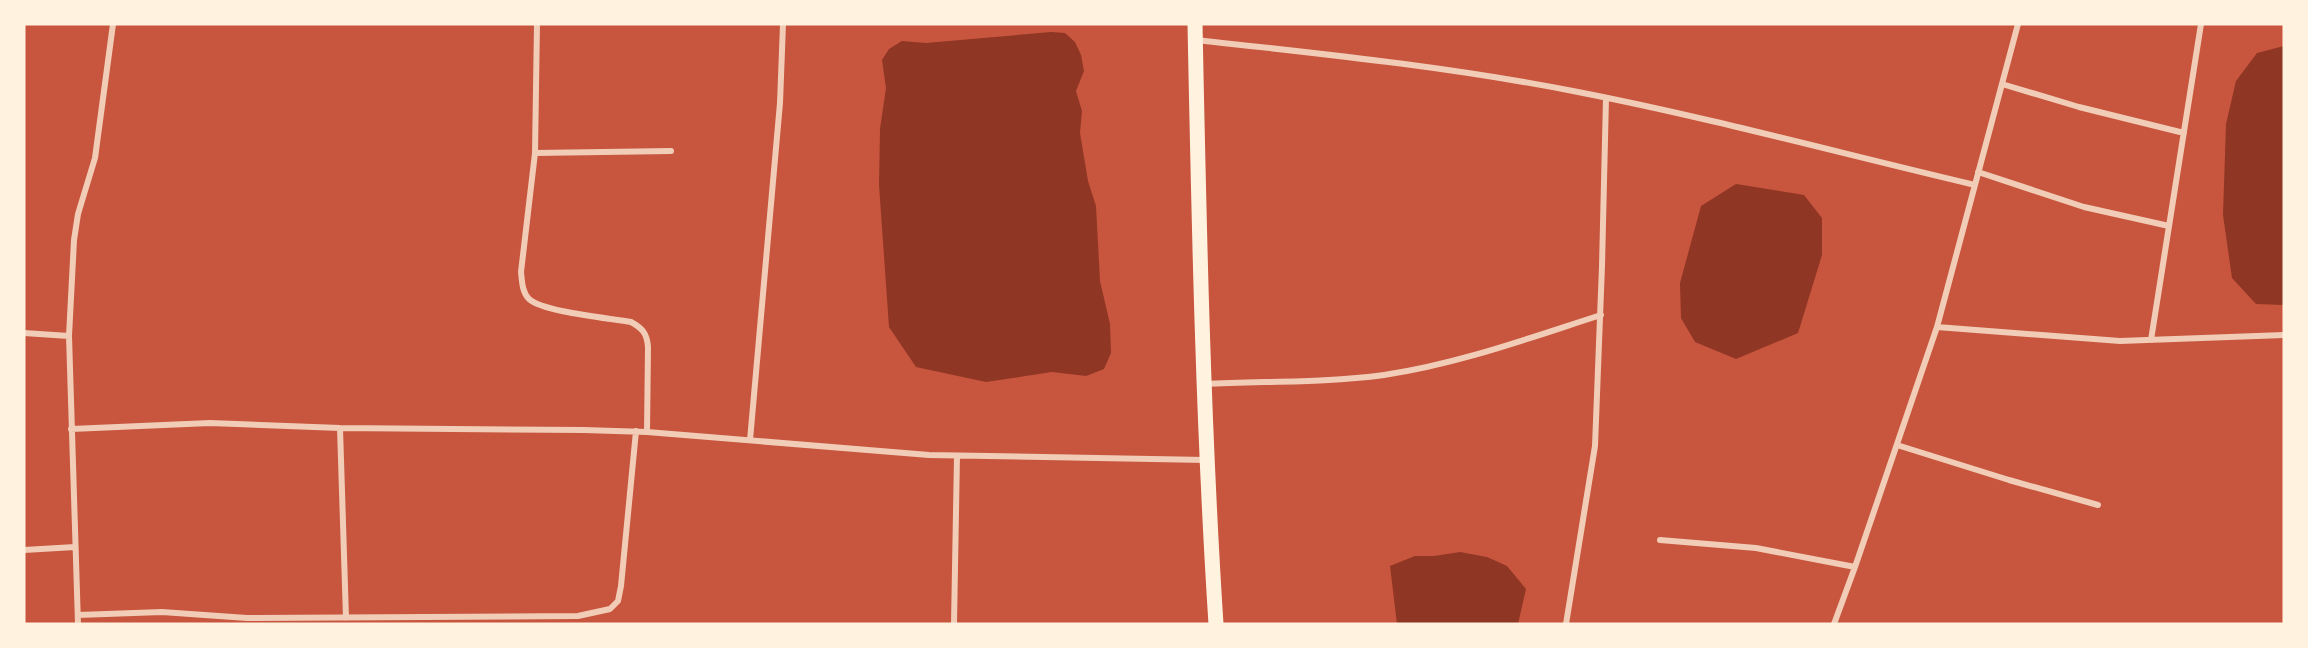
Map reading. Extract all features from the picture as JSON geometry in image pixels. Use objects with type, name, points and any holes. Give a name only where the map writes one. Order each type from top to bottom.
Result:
[{"type":"main road","points":[[1195,24],[1204,384],[1216,624]]},
{"type":"street","points":[[78,624],[69,336],[74,240],[78,214],[95,158],[113,24]]},
{"type":"street","points":[[537,24],[535,153],[521,272],[523,289],[529,299],[542,307],[631,322],[641,328],[647,337],[648,347],[647,432]]},
{"type":"street","points":[[750,440],[780,103],[783,24]]},
{"type":"street","points":[[1834,624],[1937,327],[2018,24]]},
{"type":"street","points":[[2151,340],[2201,24]]},
{"type":"street","points":[[1196,40],[1421,65],[1606,98],[1975,185]]},
{"type":"street","points":[[2002,84],[2079,107],[2184,133]]},
{"type":"street","points":[[1566,624],[1595,446],[1601,315],[1606,98]]},
{"type":"street","points":[[535,153],[671,151]]},
{"type":"street","points":[[1978,172],[2084,207],[2169,225]]},
{"type":"street","points":[[1204,384],[1383,375],[1496,349],[1601,315]]},
{"type":"street","points":[[1937,327],[2065,337],[2151,340],[2284,335]]},
{"type":"street","points":[[24,333],[69,336]]},
{"type":"street","points":[[71,429],[210,423],[340,428],[636,431],[929,455],[1207,460]]},
{"type":"street","points":[[340,428],[346,618]]},
{"type":"street","points":[[78,615],[162,612],[247,618],[578,616],[610,609],[618,601],[621,586],[636,431]]},
{"type":"street","points":[[1897,445],[2098,505]]},
{"type":"street","points":[[954,624],[957,456]]},
{"type":"street","points":[[1660,540],[1756,548],[1855,567]]},
{"type":"street","points":[[24,550],[75,547]]},
{"type":"shaded area","points":[[1051,32],[1065,33],[1075,42],[1081,55],[1084,71],[1076,91],[1082,111],[1080,133],[1088,181],[1096,206],[1100,281],[1110,324],[1111,353],[1104,369],[1086,376],[1052,372],[986,382],[916,367],[889,327],[879,185],[880,129],[886,88],[882,60],[889,49],[902,41],[926,43]]},
{"type":"shaded area","points":[[2284,46],[2284,305],[2256,304],[2232,278],[2223,215],[2226,124],[2236,81],[2257,53]]},
{"type":"shaded area","points":[[1736,184],[1804,195],[1822,218],[1822,255],[1798,333],[1736,359],[1695,342],[1681,318],[1680,283],[1701,206]]},
{"type":"shaded area","points":[[1460,552],[1487,557],[1507,566],[1526,589],[1518,624],[1397,624],[1390,566],[1415,556]]}]
